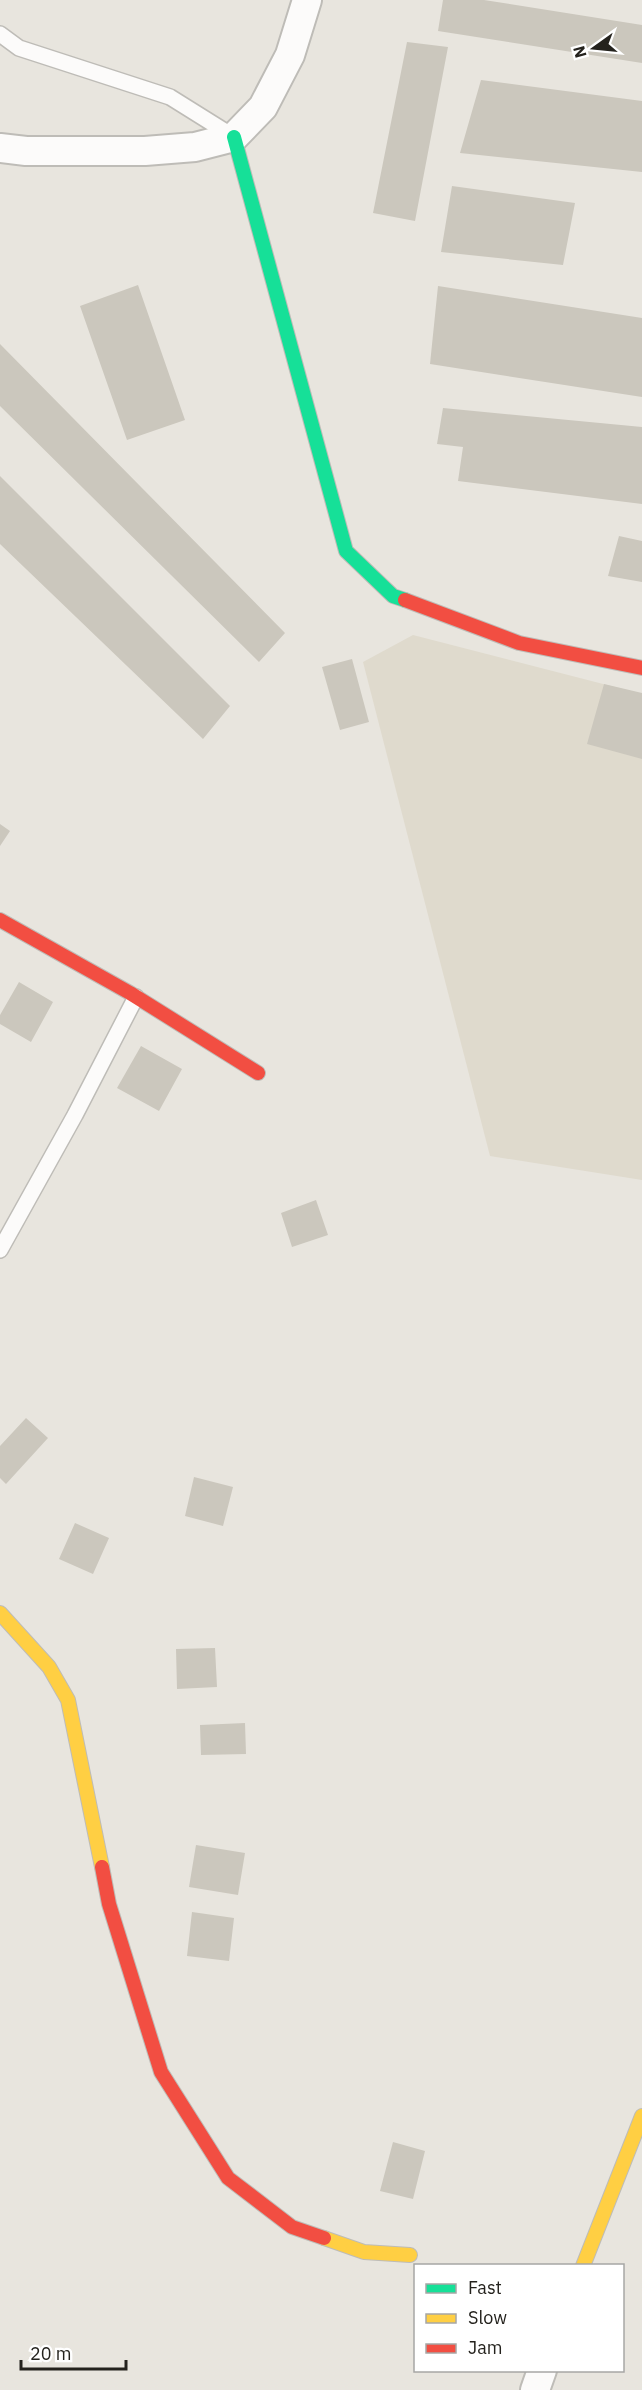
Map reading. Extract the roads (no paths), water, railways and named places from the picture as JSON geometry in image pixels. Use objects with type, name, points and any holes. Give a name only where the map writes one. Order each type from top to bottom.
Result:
[{"type":"street","points":[[0,148],[26,151],[145,152],[195,147],[234,137],[263,107],[290,55],[308,0]]},
{"type":"street","points":[[234,137],[346,551],[393,596],[519,643],[642,668]]},
{"type":"street","points":[[0,920],[136,997],[258,1073]]},
{"type":"street","points":[[0,1613],[49,1667],[68,1701],[109,1904],[161,2072],[228,2178],[292,2227],[364,2253],[410,2256]]},
{"type":"street","points":[[583,2264],[639,2132]]},
{"type":"street","points":[[535,2390],[542,2372]]},
{"type":"lane","points":[[0,34],[19,48],[170,97],[234,137]]},
{"type":"lane","points":[[0,1250],[75,1115],[136,997]]}]
